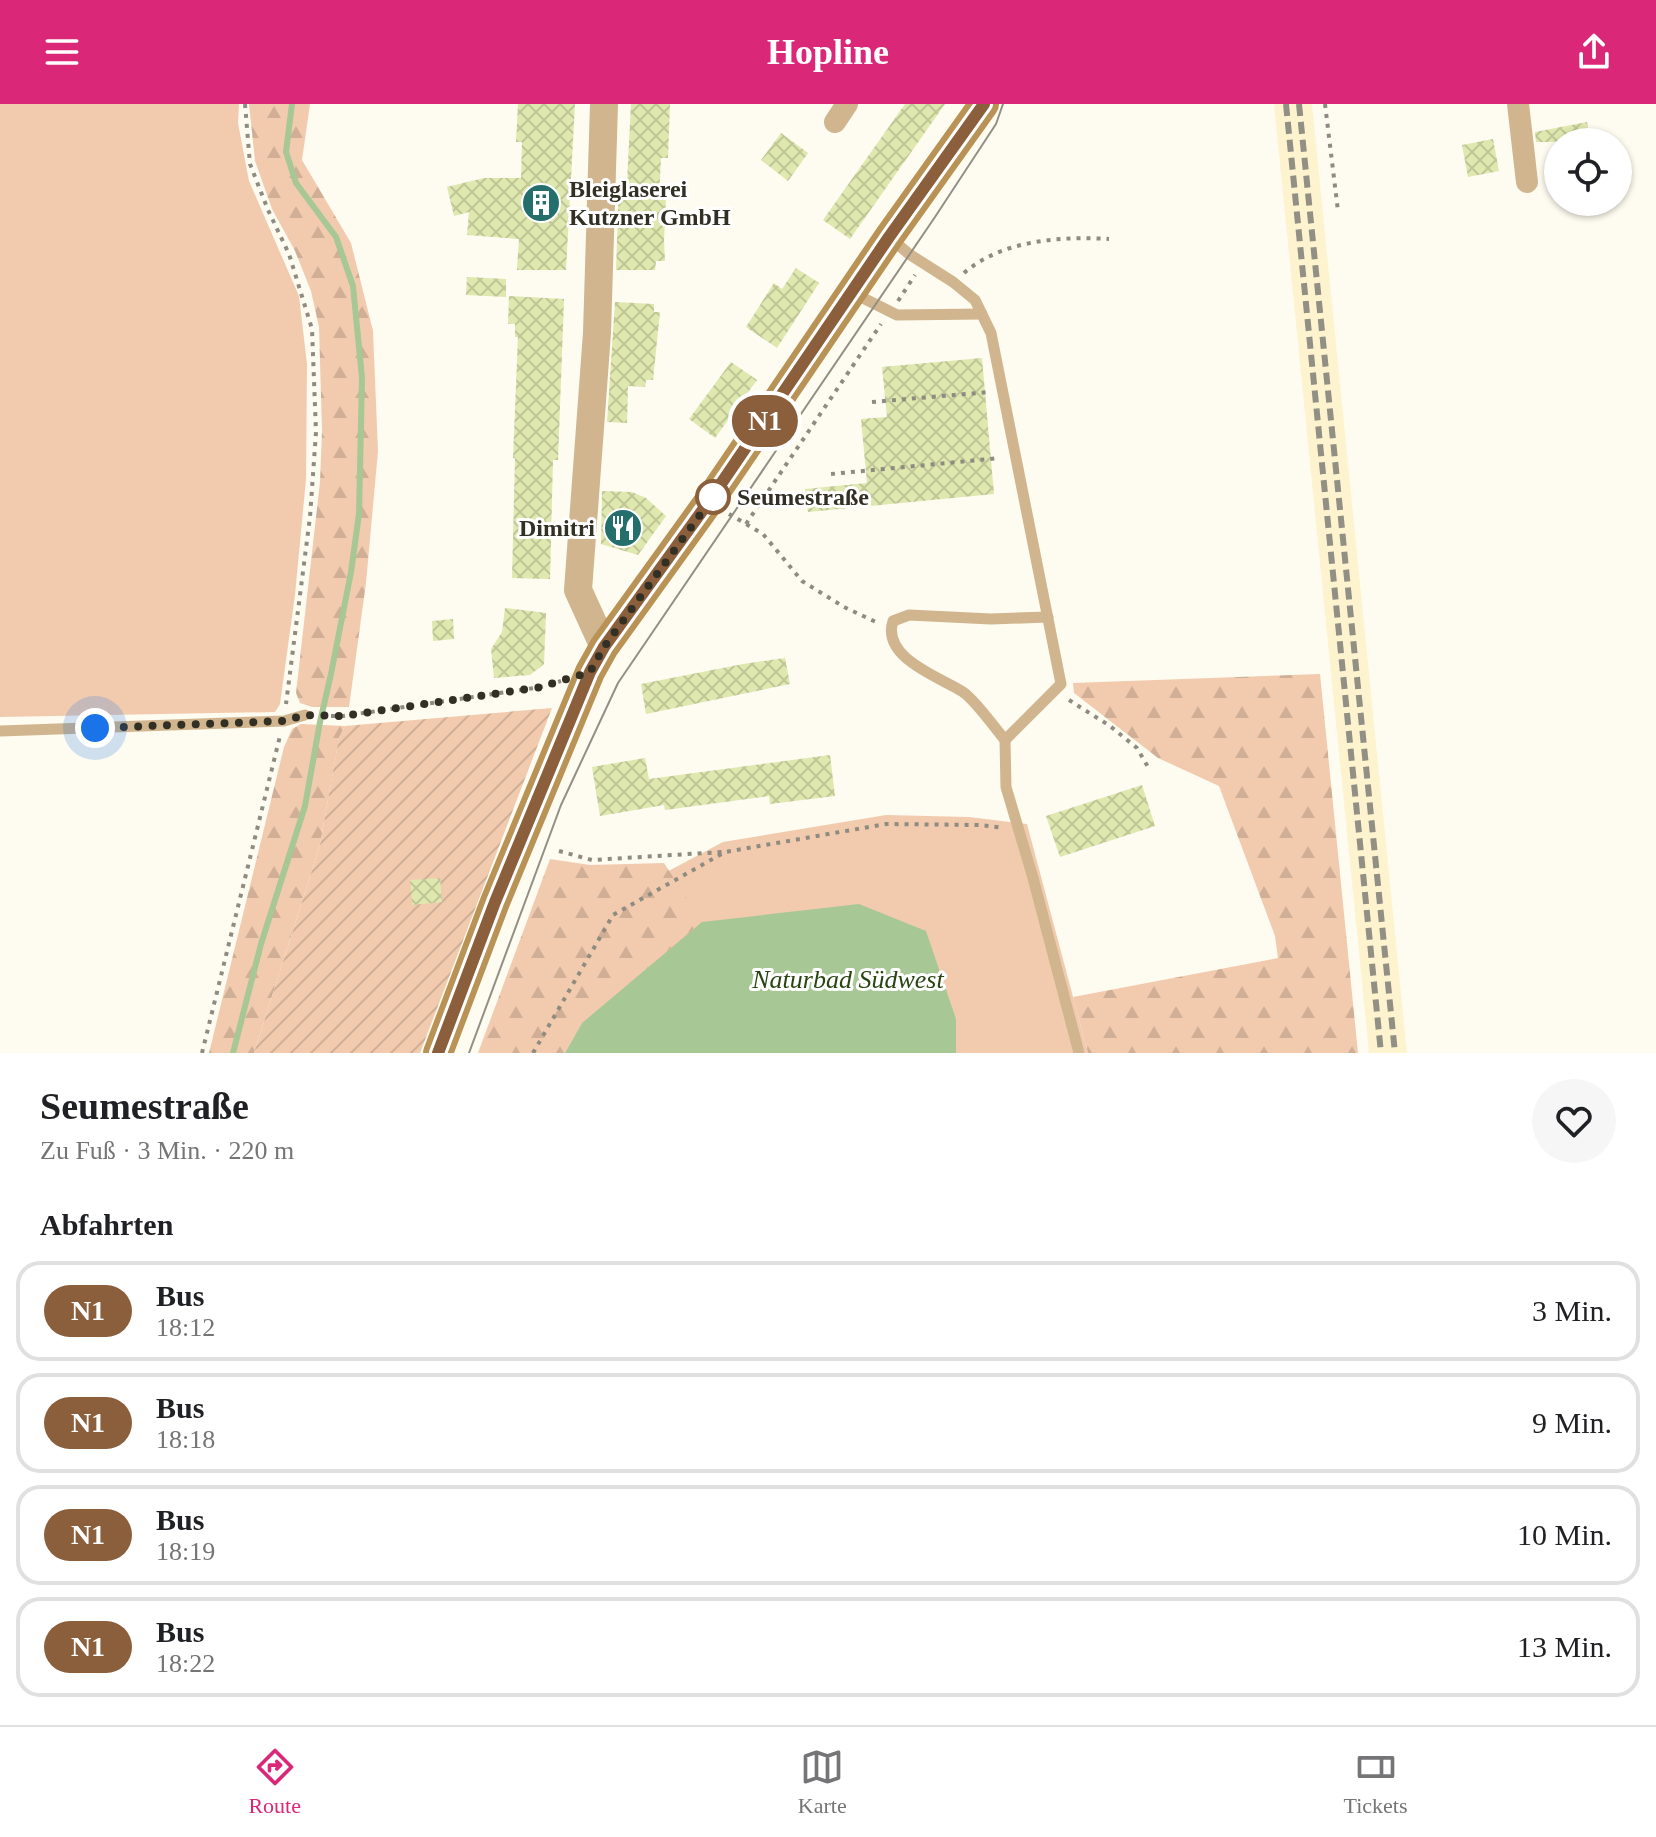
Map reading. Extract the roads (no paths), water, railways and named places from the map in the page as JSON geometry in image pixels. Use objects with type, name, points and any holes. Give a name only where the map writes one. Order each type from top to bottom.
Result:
[{"type":"main road","points":[[438,1053],[495,902],[597,659],[984,104]]},
{"type":"street","points":[[597,659],[578,590],[597,333],[604,104]]},
{"type":"street","points":[[1518,104],[1527,182]]},
{"type":"lane","points":[[889,237],[975,300],[991,333],[1061,684],[1005,740]]},
{"type":"lane","points":[[852,292],[897,315],[982,314]]},
{"type":"lane","points":[[1048,617],[991,619],[909,615],[893,621],[891,629],[898,649],[927,674],[965,694],[1005,740],[1006,787],[1079,1053]]},
{"type":"lane","points":[[0,731],[284,721],[305,715]]},
{"type":"water","name":"Naturbad Südwest","points":[[859,904],[926,931],[956,1019],[956,1053],[565,1053],[582,1023],[702,922]]},
{"type":"waterway","points":[[233,1053],[261,944],[305,806],[351,572],[359,514],[362,378],[353,286],[336,237],[296,183],[286,152],[292,104]]},
{"type":"tram line","points":[[469,1053],[561,805],[618,683],[935,217],[996,124],[1003,104]]},
{"type":"railway","points":[[1286,104],[1381,1053]]},
{"type":"railway","points":[[1299,104],[1395,1053]]},
{"type":"place","name":"Bleiglaserei Kutzner GmbH","points":[[541,203]]},
{"type":"place","name":"Seumestraße","points":[[713,497]]},
{"type":"place","name":"Dimitri","points":[[623,528]]}]
